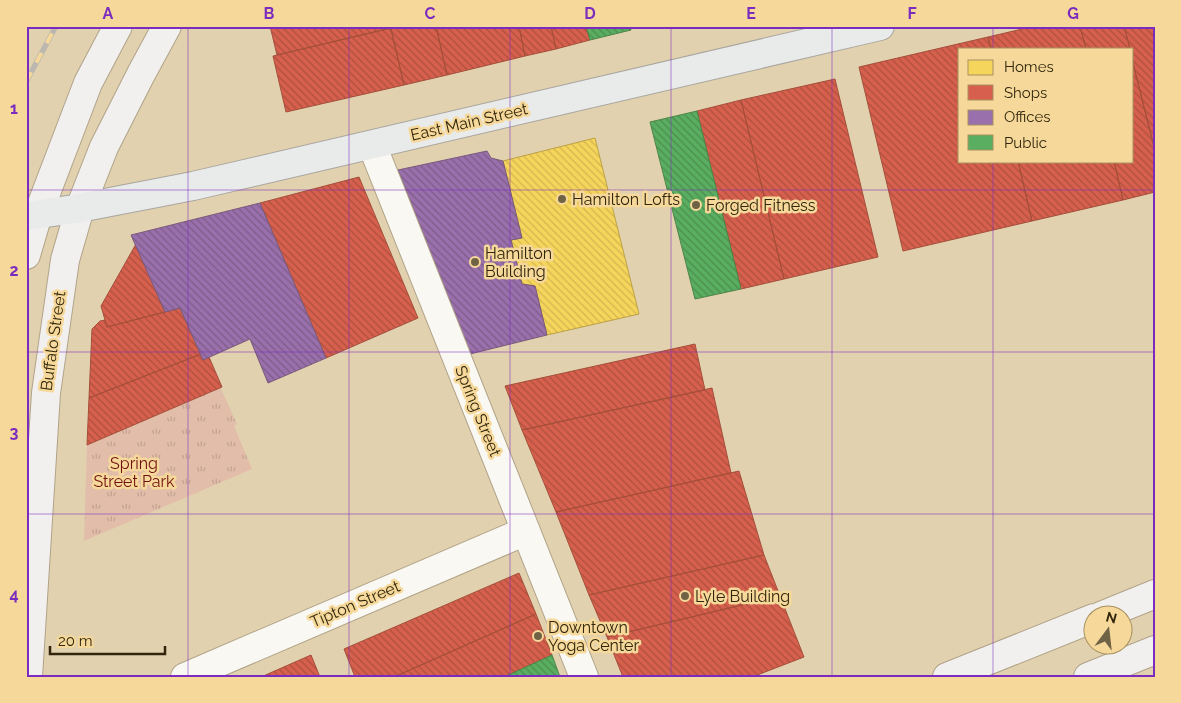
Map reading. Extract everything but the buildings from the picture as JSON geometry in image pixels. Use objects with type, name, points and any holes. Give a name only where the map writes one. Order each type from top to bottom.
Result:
[{"type":"main road","name":"East Main Street","points":[[50,213],[193,186],[880,26]]},
{"type":"street","name":"Buffalo Street","points":[[28,677],[48,364],[65,260],[50,213],[88,83],[118,26]]},
{"type":"street","name":"Buffalo Street","points":[[26,255],[50,213],[104,147],[140,74],[167,26]]},
{"type":"street","name":"Spring Street","points":[[372,145],[584,677]]},
{"type":"street","name":"Tipton Street","points":[[185,677],[526,532]]},
{"type":"street","points":[[1126,606],[1155,594]]},
{"type":"street","points":[[947,677],[1084,622]]},
{"type":"street","points":[[1088,677],[1155,650]]},
{"type":"green space","name":"Spring Street Park","points":[[220,387],[237,424],[234,426],[252,469],[84,541],[87,445]]},
{"type":"railway","points":[[26,82],[56,26]]},
{"type":"place","name":"Hamilton Lofts","points":[[562,199]]},
{"type":"place","name":"Forged Fitness","points":[[696,205]]},
{"type":"place","name":"Hamilton Building","points":[[475,262]]},
{"type":"place","name":"Lyle Building","points":[[685,596]]},
{"type":"place","name":"Downtown Yoga Center","points":[[538,636]]}]
